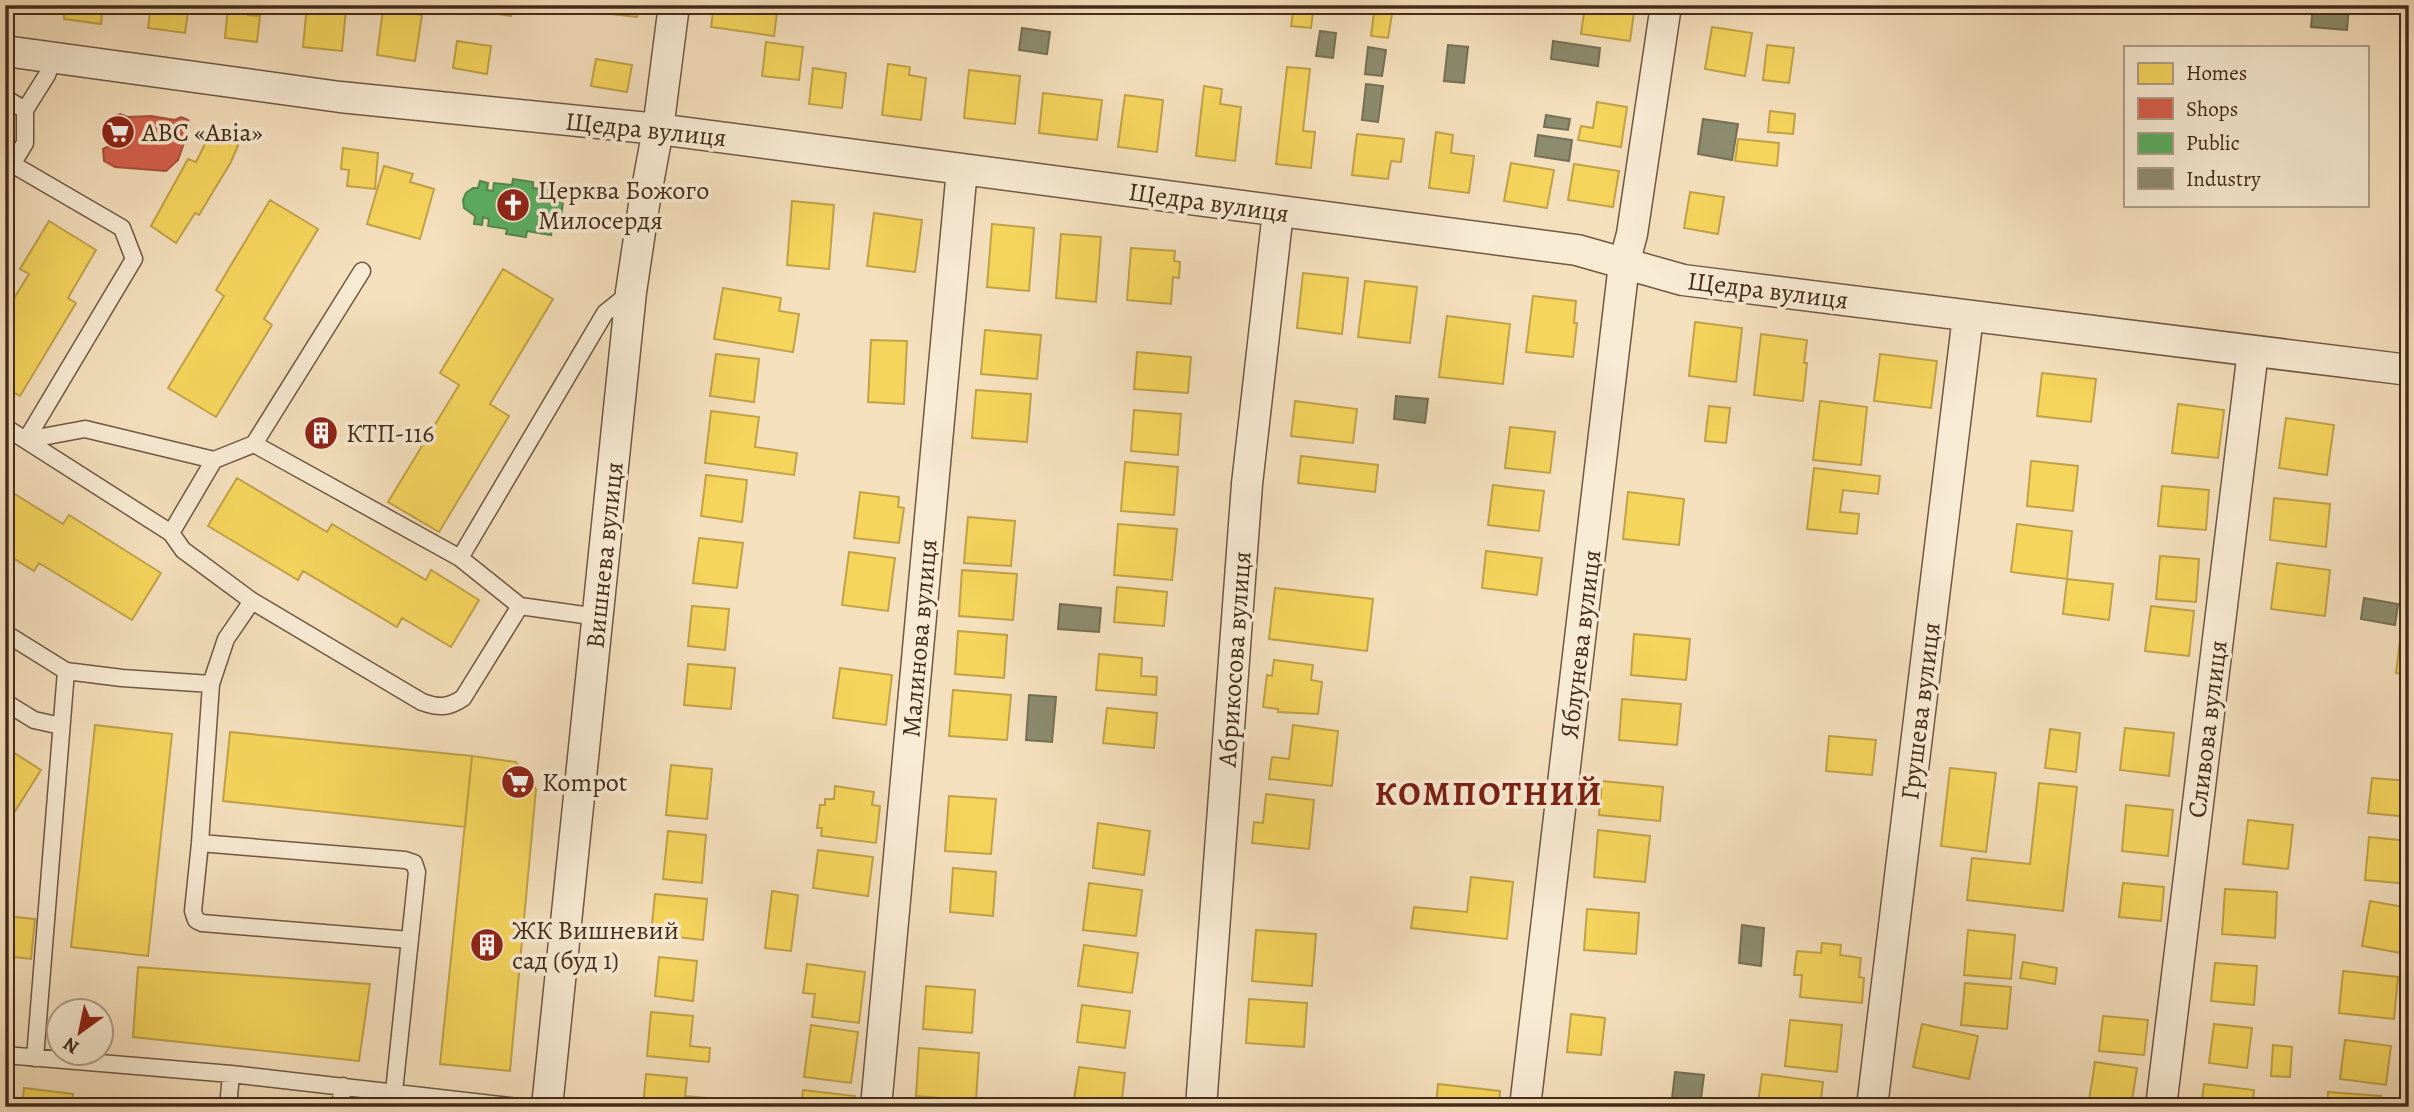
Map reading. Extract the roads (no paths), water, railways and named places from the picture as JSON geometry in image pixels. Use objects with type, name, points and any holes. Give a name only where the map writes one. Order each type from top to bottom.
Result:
[{"type":"street","name":"Вишнева вулиця","points":[[547,1107],[631,292],[658,129],[674,5]]},
{"type":"street","name":"Яблунева вулиця","points":[[1525,1107],[1624,264],[1632,234],[1666,5]]},
{"type":"street","name":"Щедра вулиця","points":[[5,51],[340,97],[658,129],[1577,250],[1683,280],[2409,370]]},
{"type":"street","name":"Малинова вулиця","points":[[876,1107],[962,169]]},
{"type":"street","name":"Абрикосова вулиця","points":[[1201,1107],[1247,484],[1278,212]]},
{"type":"street","name":"Грушева вулиця","points":[[1872,1107],[1968,316]]},
{"type":"street","name":"Сливова вулиця","points":[[2161,1107],[2253,351]]},
{"type":"lane","points":[[26,440],[134,259],[122,228],[9,170],[25,143],[25,110],[47,75],[53,59]]},
{"type":"lane","points":[[5,98],[25,110]]},
{"type":"lane","points":[[26,440],[85,429],[214,460],[254,444],[362,271]]},
{"type":"lane","points":[[460,558],[605,313],[631,292]]},
{"type":"lane","points":[[5,427],[171,533],[183,550],[252,601],[422,702],[438,708],[452,706],[463,698],[520,606]]},
{"type":"lane","points":[[254,444],[460,558],[520,606],[598,617]]},
{"type":"lane","points":[[171,533],[214,460]]},
{"type":"lane","points":[[252,601],[226,639],[211,684],[193,911],[196,920],[202,923],[410,940]]},
{"type":"lane","points":[[5,632],[66,670],[122,678],[211,684]]},
{"type":"lane","points":[[35,1058],[66,670]]},
{"type":"lane","points":[[5,702],[34,720],[61,726]]},
{"type":"lane","points":[[200,843],[405,860],[414,863],[417,872],[394,1092]]},
{"type":"lane","points":[[5,1055],[231,1074],[394,1092],[414,1100],[519,1107]]},
{"type":"lane","points":[[228,1107],[231,1074]]},
{"type":"lane","points":[[340,1107],[343,1086]]},
{"type":"place","name":"ABC «Авіа»","points":[[118,132]]},
{"type":"place","name":"Церква Божого Милосердя","points":[[513,205]]},
{"type":"place","name":"КТП-116","points":[[321,433]]},
{"type":"place","name":"Kompot","points":[[518,782]]},
{"type":"place","name":"ЖК Вишневий сад (буд 1)","points":[[487,945]]},
{"type":"district","name":"КОМПОТНИЙ","points":[[1489,793]]}]
